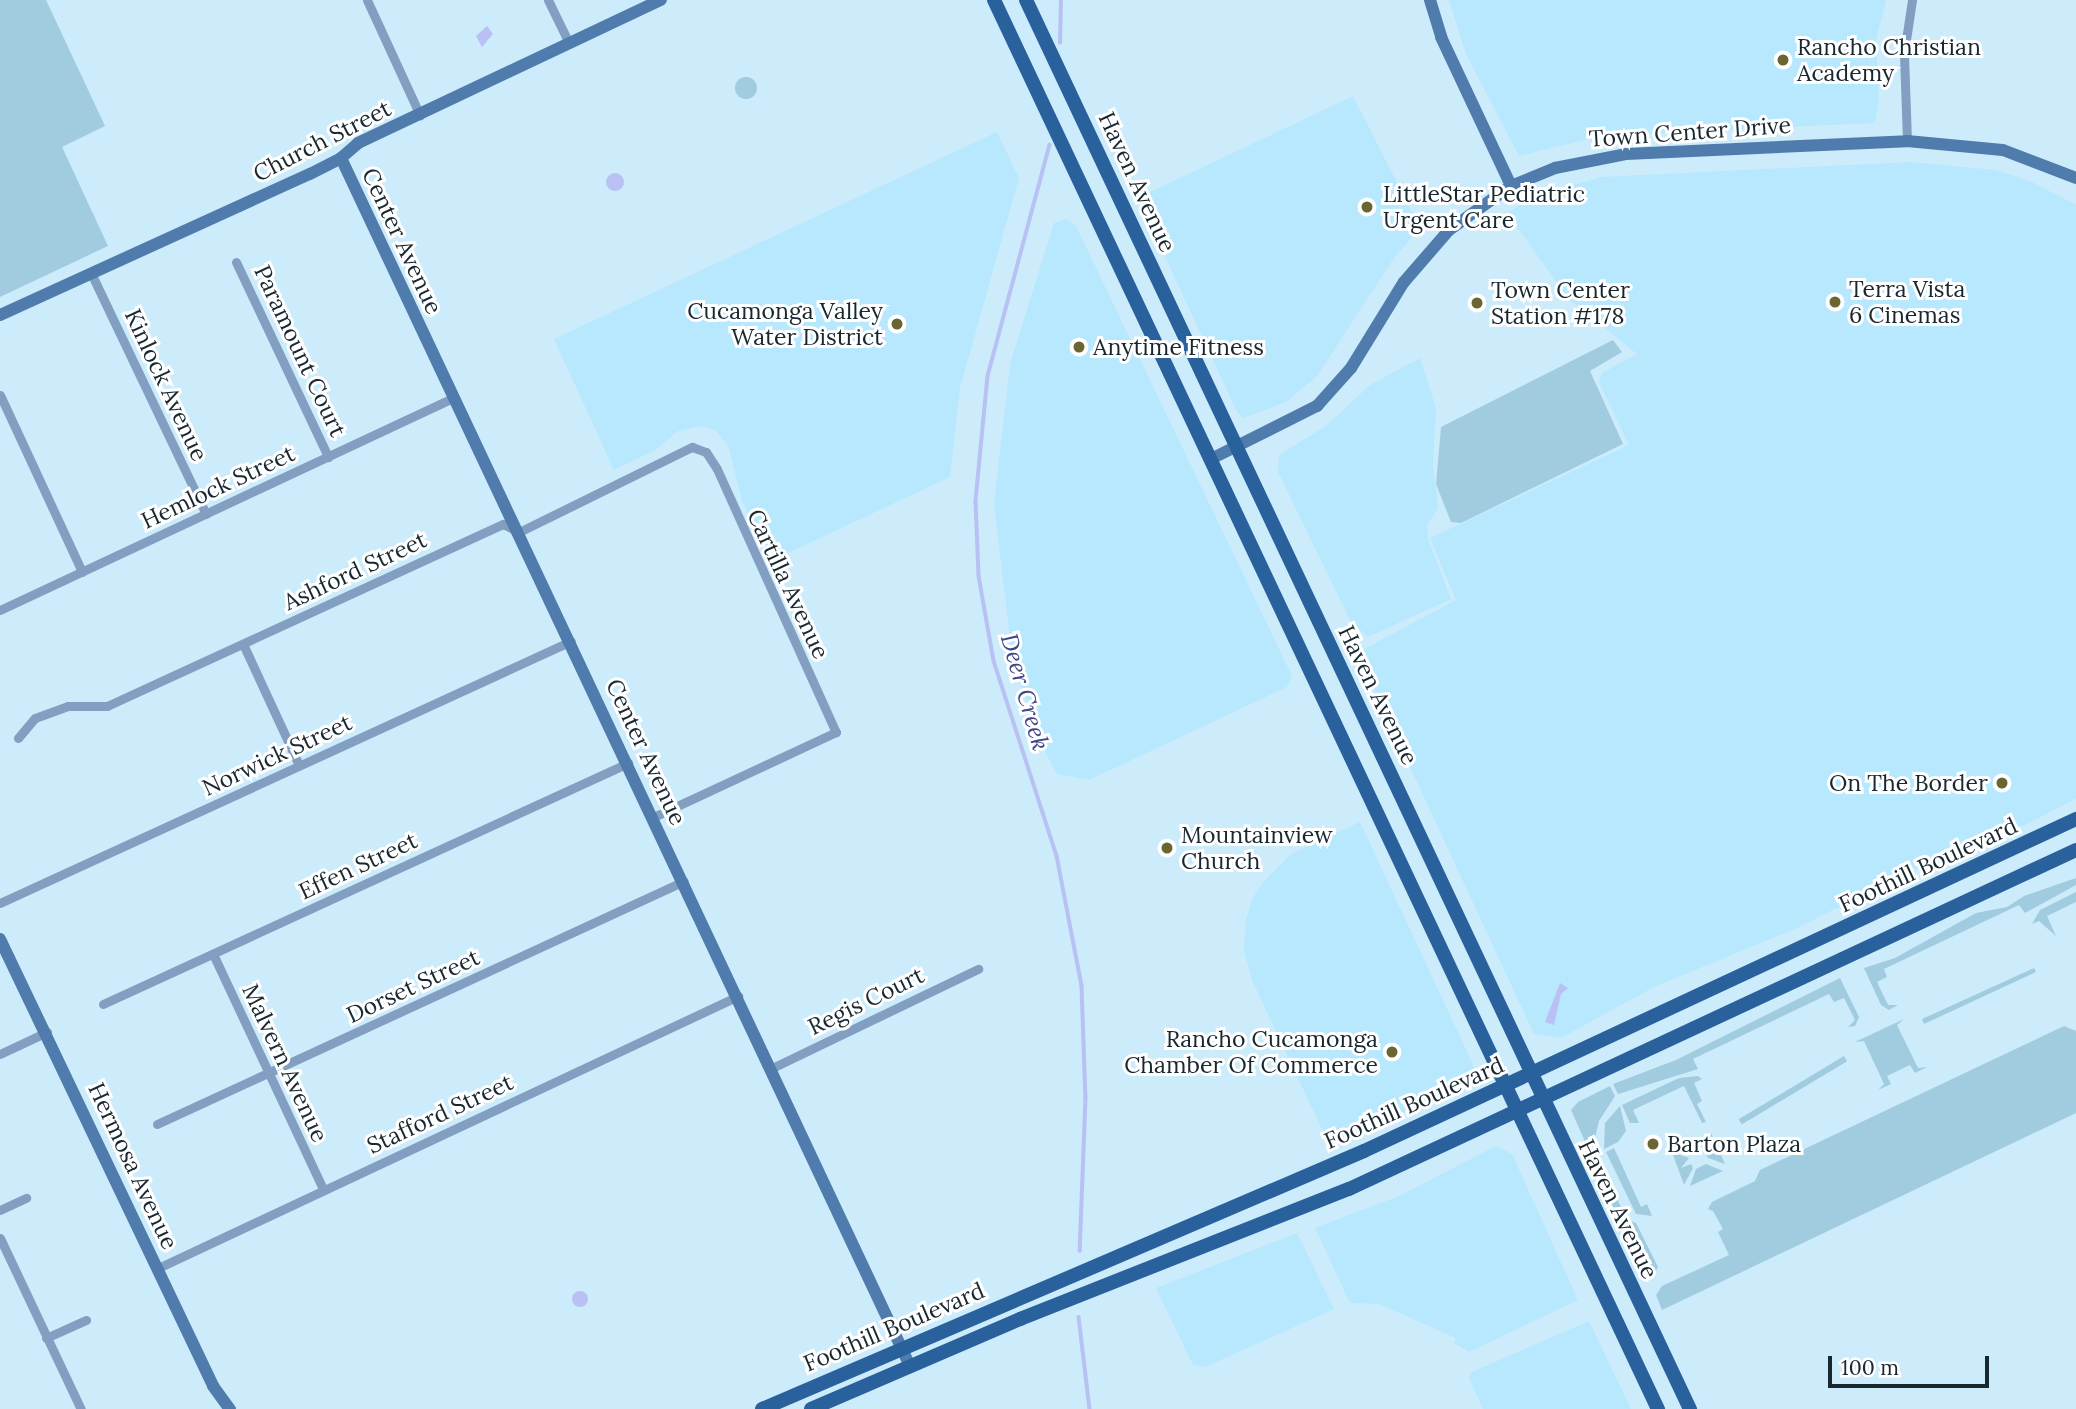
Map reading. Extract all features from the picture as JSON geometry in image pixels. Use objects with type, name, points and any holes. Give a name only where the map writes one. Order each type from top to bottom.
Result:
[{"type":"main road","points":[[995,0],[1658,1409]]},
{"type":"main road","name":"Haven Avenue","points":[[1026,0],[1239,446],[1532,1075],[1541,1100],[1689,1409]]},
{"type":"main road","name":"Foothill Boulevard","points":[[762,1409],[1507,1087],[2076,819]]},
{"type":"main road","name":"Foothill Boulevard","points":[[811,1409],[909,1366],[1349,1189],[2076,850]]},
{"type":"street","points":[[367,0],[421,115]]},
{"type":"street","points":[[548,0],[569,43]]},
{"type":"street","name":"Church Street","points":[[0,314],[341,159],[358,143],[661,0]]},
{"type":"street","points":[[1430,0],[1441,37],[1511,186]]},
{"type":"street","points":[[1907,141],[1904,53],[1912,0]]},
{"type":"street","name":"Town Center Drive","points":[[1211,459],[1294,421],[1331,393],[1431,248],[1466,215],[1511,186],[1555,168],[1601,157],[1907,141],[2003,150],[2076,178]]},
{"type":"street","name":"Center Avenue","points":[[341,159],[452,398],[519,532],[654,817],[909,1366]]},
{"type":"street","name":"Paramount Court","points":[[236,262],[328,457]]},
{"type":"street","name":"Kinlock Avenue","points":[[91,274],[206,513]]},
{"type":"street","points":[[0,395],[82,572]]},
{"type":"street","name":"Hemlock Street","points":[[0,610],[452,398]]},
{"type":"street","name":"Ashford Street","points":[[18,738],[35,718],[68,706],[107,706],[503,524],[519,532],[641,476],[681,451],[692,447],[706,452]]},
{"type":"street","name":"Cartilla Avenue","points":[[654,817],[836,732],[706,452]]},
{"type":"street","name":"Norwick Street","points":[[0,903],[570,641]]},
{"type":"street","points":[[243,644],[299,765]]},
{"type":"street","name":"Effen Street","points":[[103,1004],[628,763]]},
{"type":"street","name":"Dorset Street","points":[[157,1124],[684,881]]},
{"type":"street","name":"Hermosa Avenue","points":[[0,939],[47,1032],[213,1386],[230,1409]]},
{"type":"street","name":"Malvern Avenue","points":[[213,954],[323,1189]]},
{"type":"street","name":"Regis Court","points":[[772,1068],[978,969]]},
{"type":"street","name":"Stafford Street","points":[[158,1268],[738,996]]},
{"type":"street","points":[[0,1054],[47,1032]]},
{"type":"street","points":[[0,1210],[26,1198]]},
{"type":"street","points":[[0,1238],[81,1409]]},
{"type":"street","points":[[46,1338],[86,1320]]},
{"type":"shaded area","points":[[0,0],[46,0],[105,126],[62,147],[108,246],[0,297]]},
{"type":"shaded area","points":[[1449,0],[1886,0],[1876,40],[1879,99],[1875,123],[1601,136],[1519,156],[1466,54]]},
{"type":"shaded area","points":[[487,26],[493,34],[482,47],[476,36]]},
{"type":"shaded area","points":[[746,77],[754,80],[757,88],[754,96],[746,99],[738,96],[735,88],[738,80]]},
{"type":"shaded area","points":[[1353,96],[1420,228],[1394,258],[1317,376],[1286,402],[1244,418],[1237,412],[1138,198]]},
{"type":"shaded area","name":"Cucamonga Valley Water District","points":[[997,132],[1019,178],[960,388],[950,477],[771,561],[742,501],[728,445],[715,430],[702,426],[678,431],[655,450],[614,470],[554,339]]},
{"type":"shaded area","points":[[1911,162],[1996,170],[2032,182],[2076,205],[2076,799],[1999,838],[1928,862],[1797,928],[1654,987],[1561,1038],[1534,1034],[1357,653],[1456,600],[1430,538],[1629,445],[1599,382],[1602,373],[1637,354],[1568,298],[1507,213],[1536,196],[1601,177]]},
{"type":"shaded area","points":[[615,173],[621,176],[624,182],[621,188],[615,191],[609,188],[606,182],[609,176]]},
{"type":"shaded area","points":[[1066,219],[1076,226],[1292,676],[1287,687],[1089,780],[1057,774],[1037,737],[1012,655],[994,504],[1010,364],[1054,223]]},
{"type":"shaded area","points":[[1613,340],[1622,352],[1590,371],[1623,444],[1461,523],[1451,522],[1436,484],[1441,427]]},
{"type":"shaded area","points":[[1420,358],[1436,408],[1433,463],[1438,508],[1427,526],[1428,539],[1451,599],[1368,637],[1351,622],[1278,472],[1279,455],[1326,426],[1370,385]]},
{"type":"shaded area","points":[[1360,822],[1475,1069],[1470,1085],[1412,1111],[1333,1141],[1327,1140],[1252,980],[1244,951],[1246,920],[1252,899],[1264,881],[1291,854]]},
{"type":"shaded area","points":[[2076,878],[2076,885],[2025,913],[2019,905],[1884,969],[1887,977],[1877,982],[1888,1005],[1898,1005],[1889,1010],[1881,1005],[1864,968],[1895,958],[1976,913],[2007,907],[2024,896]]},
{"type":"shaded area","points":[[2076,892],[2076,902],[2047,916],[2056,936],[2039,921],[2032,924],[2040,910]]},
{"type":"shaded area","points":[[2034,968],[2036,972],[1924,1024],[1922,1019]]},
{"type":"shaded area","points":[[1840,978],[1859,1017],[1855,1026],[1848,1027],[1855,1020],[1844,998],[1834,1002],[1829,994],[1693,1059],[1698,1069],[1618,1094],[1613,1084],[1676,1060]]},
{"type":"shaded area","points":[[1560,983],[1568,988],[1561,994],[1554,1025],[1545,1022]]},
{"type":"shaded area","points":[[1904,1019],[1897,1025],[1918,1068],[1927,1067],[1915,1073],[1910,1065],[1887,1076],[1891,1084],[1878,1090],[1884,1084],[1864,1041],[1855,1042]]},
{"type":"shaded area","points":[[2064,1026],[2076,1031],[2076,1113],[1662,1310],[1656,1295],[1662,1286],[1729,1255],[1718,1232],[1723,1229],[1713,1211],[1708,1209],[1712,1202],[1755,1181],[1760,1170]]},
{"type":"shaded area","points":[[1844,1056],[1847,1061],[1742,1124],[1739,1119]]},
{"type":"shaded area","points":[[1698,1076],[1702,1079],[1694,1083],[1702,1101],[1697,1104],[1706,1122],[1702,1123],[1684,1086],[1633,1110],[1639,1123],[1630,1123],[1622,1105],[1679,1078]]},
{"type":"shaded area","points":[[1610,1086],[1615,1096],[1599,1121],[1591,1155],[1571,1110],[1578,1102]]},
{"type":"shaded area","points":[[1620,1106],[1626,1131],[1618,1142],[1604,1149],[1605,1123]]},
{"type":"shaded area","points":[[1711,1133],[1725,1164],[1708,1158],[1704,1150]]},
{"type":"shaded area","points":[[1496,1146],[1512,1154],[1578,1300],[1469,1352],[1454,1343],[1456,1338],[1379,1304],[1350,1303],[1315,1228],[1399,1196]]},
{"type":"shaded area","points":[[1614,1148],[1641,1207],[1647,1204],[1652,1216],[1636,1214],[1606,1152]]},
{"type":"shaded area","points":[[1672,1152],[1689,1158],[1681,1168],[1691,1164],[1693,1168],[1684,1185]]},
{"type":"shaded area","points":[[1595,1157],[1628,1220],[1636,1223],[1658,1267],[1655,1273],[1648,1276],[1639,1261],[1590,1159]]},
{"type":"shaded area","points":[[1706,1164],[1723,1171],[1690,1186],[1696,1169]]},
{"type":"shaded area","points":[[1297,1233],[1334,1309],[1205,1367],[1193,1365],[1156,1288]]},
{"type":"shaded area","points":[[580,1291],[586,1293],[586,1305],[580,1307],[574,1305],[572,1299],[574,1293]]},
{"type":"shaded area","points":[[1589,1321],[1631,1409],[1483,1409],[1469,1378],[1472,1372]]},
{"type":"waterway","name":"Deer Creek","points":[[1060,43],[1061,0]]},
{"type":"waterway","name":"Deer Creek","points":[[1050,145],[988,376],[976,501],[979,576],[994,661],[1057,856],[1082,986],[1086,1098],[1080,1251]]},
{"type":"waterway","name":"Deer Creek","points":[[1079,1317],[1090,1409]]},
{"type":"place","name":"Rancho Christian Academy","points":[[1783,60]]},
{"type":"place","name":"LittleStar Pediatric Urgent Care","points":[[1367,207]]},
{"type":"place","name":"Terra Vista 6 Cinemas","points":[[1835,302]]},
{"type":"place","name":"Town Center Station #178","points":[[1477,303]]},
{"type":"place","name":"Cucamonga Valley Water District","points":[[897,324]]},
{"type":"place","name":"Anytime Fitness","points":[[1079,347]]},
{"type":"place","name":"On The Border","points":[[2002,783]]},
{"type":"place","name":"Mountainview Church","points":[[1167,848]]},
{"type":"place","name":"Rancho Cucamonga Chamber Of Commerce","points":[[1392,1052]]},
{"type":"place","name":"Barton Plaza","points":[[1653,1144]]}]
